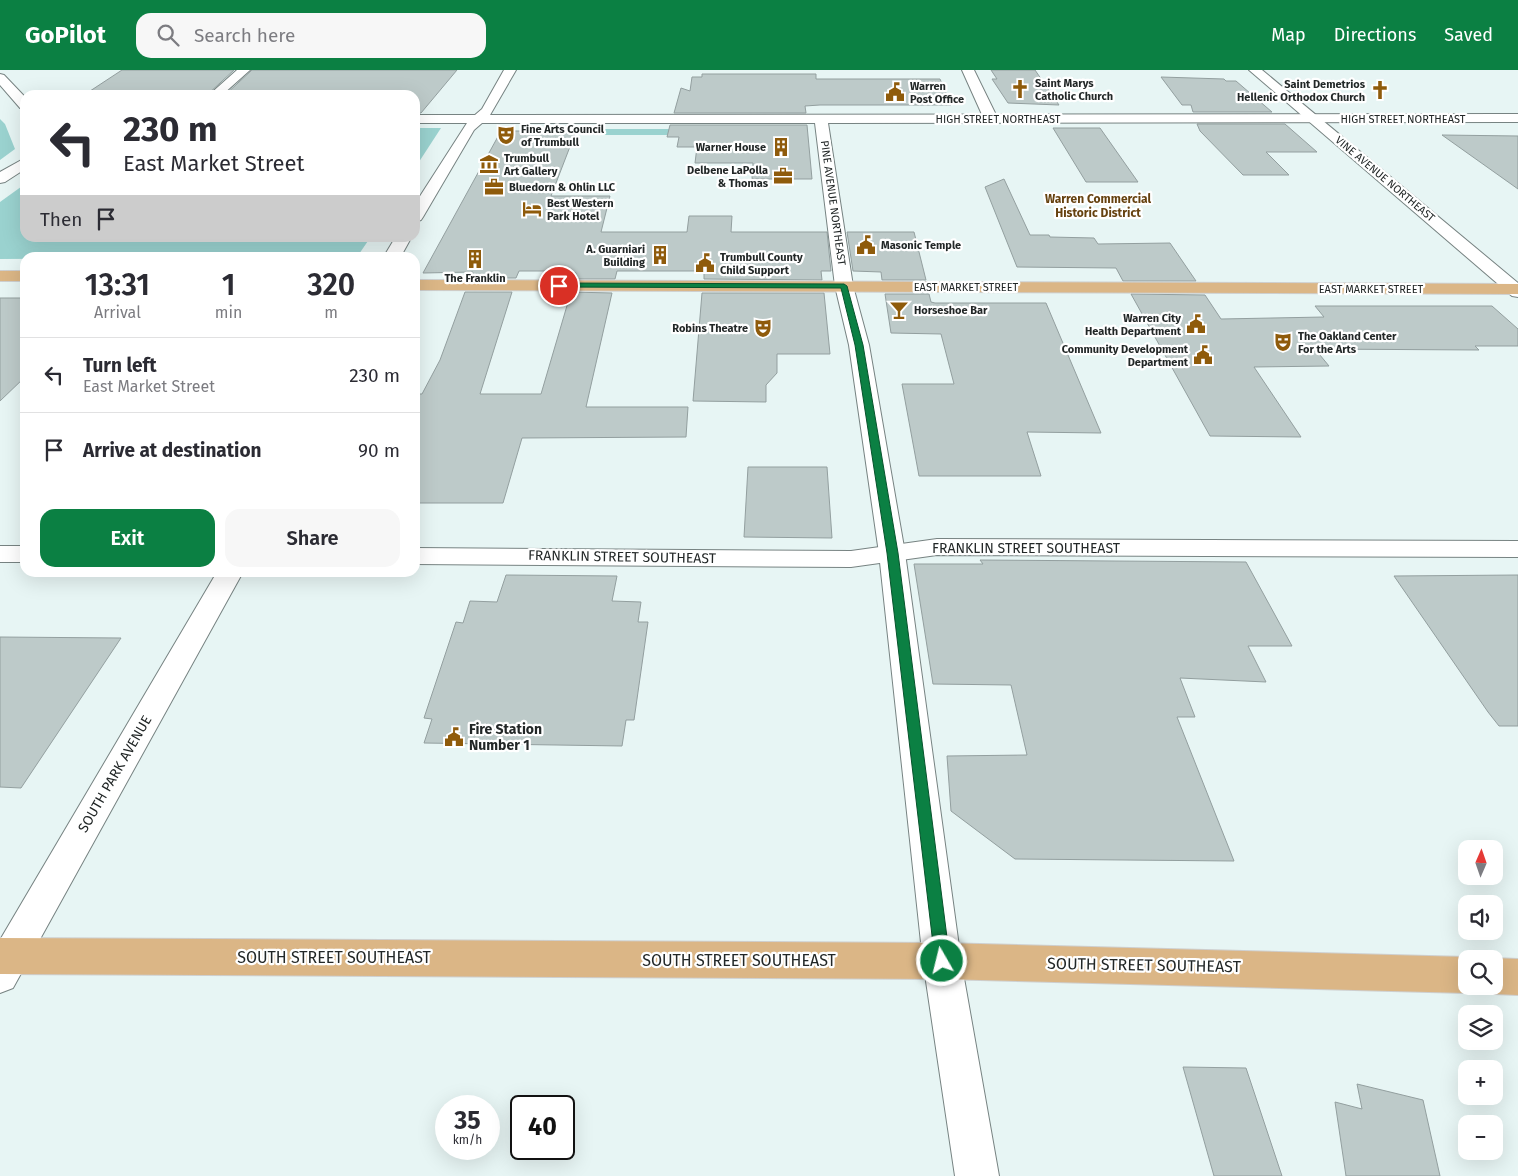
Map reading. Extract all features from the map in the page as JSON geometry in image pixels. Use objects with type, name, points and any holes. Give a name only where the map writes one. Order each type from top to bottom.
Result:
[{"type":"main road","points":[[0,276],[20,276]]},
{"type":"main road","name":"EAST MARKET STREET","points":[[420,285],[1517,290]]},
{"type":"main road","name":"SOUTH STREET SOUTHEAST","points":[[4,962],[942,961],[1458,975]]},
{"type":"main road","points":[[1503,976],[1518,977]]},
{"type":"street","points":[[221,90],[244,70]]},
{"type":"street","points":[[420,209],[469,128],[487,111],[510,70]]},
{"type":"street","points":[[968,70],[991,119]]},
{"type":"street","name":"VINE AVENUE NORTHEAST","points":[[1255,70],[1517,290]]},
{"type":"street","points":[[0,78],[20,100]]},
{"type":"street","name":"HIGH STREET NORTHEAST","points":[[420,119],[1518,118]]},
{"type":"street","name":"PINE AVENUE NORTHEAST","points":[[822,119],[844,286],[859,345],[892,553],[942,961],[977,1176]]},
{"type":"street","points":[[0,179],[20,165]]},
{"type":"street","name":"FRANKLIN STREET SOUTHEAST","points":[[420,556],[852,559],[937,547],[1518,549]]},
{"type":"street","points":[[0,554],[20,554]]},
{"type":"street","name":"SOUTH PARK AVENUE","points":[[4,962],[227,577]]},
{"type":"shaded area","points":[[0,119],[5,124],[15,149],[0,160]]},
{"type":"shaded area","points":[[420,128],[441,128],[420,160]]},
{"type":"shaded area","points":[[587,129],[675,129],[667,135],[586,135]]},
{"type":"shaded area","points":[[20,188],[20,242],[367,242],[360,252],[20,252],[20,259],[0,259],[0,202]]},
{"type":"building","points":[[122,70],[234,70],[212,90],[92,90]]},
{"type":"building","points":[[252,70],[457,70],[421,113],[420,90],[230,90]]},
{"type":"building","name":"Saint Marys Catholic Church","points":[[991,70],[1035,70],[1059,105],[1008,103],[992,79],[997,79]]},
{"type":"building","points":[[702,74],[816,74],[816,79],[940,79],[951,105],[820,105],[805,106],[806,113],[674,113],[681,88],[690,91],[692,77],[702,77]]},
{"type":"building","points":[[1161,77],[1236,81],[1272,112],[1193,112],[1191,105],[1182,105]]},
{"type":"building","points":[[1197,124],[1285,124],[1317,152],[1266,152],[1289,175],[1243,175],[1200,131]]},
{"type":"building","points":[[670,125],[807,125],[812,179],[752,179],[753,163],[695,163],[697,147],[677,147],[679,137],[667,137]]},
{"type":"building","points":[[1053,128],[1100,128],[1138,182],[1086,182]]},
{"type":"building","points":[[501,131],[576,131],[551,196],[610,196],[601,232],[687,232],[689,216],[732,216],[731,232],[827,232],[831,271],[821,271],[822,280],[704,279],[704,271],[617,271],[615,279],[575,279],[576,273],[544,271],[519,271],[516,278],[470,278],[473,272],[423,273]]},
{"type":"building","points":[[1442,135],[1518,136],[1518,189]]},
{"type":"building","points":[[1004,179],[1030,235],[1094,238],[1098,244],[1170,243],[1196,281],[1123,281],[1116,268],[1017,267],[985,187]]},
{"type":"building","points":[[847,232],[914,232],[926,280],[882,280],[881,272],[853,271]]},
{"type":"building","points":[[465,292],[512,292],[480,394],[541,394],[571,292],[612,293],[586,407],[688,407],[686,437],[522,438],[503,503],[420,503],[420,394],[422,394],[440,360]]},
{"type":"building","name":"Robins Theatre","points":[[702,293],[824,293],[830,354],[777,354],[777,373],[766,385],[766,402],[693,401]]},
{"type":"building","points":[[885,294],[929,294],[931,302],[935,303],[1046,303],[1101,433],[1027,432],[1041,476],[919,476],[902,384],[954,384],[941,334],[891,333]]},
{"type":"building","points":[[1131,294],[1205,295],[1221,319],[1324,317],[1315,306],[1492,306],[1518,329],[1518,346],[1475,346],[1479,350],[1315,349],[1329,366],[1254,367],[1301,437],[1210,436]]},
{"type":"building","points":[[0,298],[20,298],[20,382],[0,401]]},
{"type":"building","points":[[748,467],[827,467],[832,538],[744,537]]},
{"type":"building","points":[[980,560],[1246,562],[1292,646],[1248,646],[1266,682],[1180,678],[1195,717],[1177,717],[1234,861],[1015,859],[951,811],[947,756],[1027,755],[1011,685],[933,684],[914,564],[983,564]]},
{"type":"building","points":[[506,575],[617,576],[612,601],[641,602],[638,622],[648,622],[634,720],[626,720],[622,746],[424,743],[432,719],[424,718],[456,622],[463,623],[470,601],[497,602]]},
{"type":"building","points":[[1518,575],[1518,726],[1499,726],[1394,576]]},
{"type":"building","points":[[0,637],[121,638],[21,788],[0,787]]},
{"type":"building","points":[[1183,1067],[1246,1068],[1282,1176],[1214,1176]]},
{"type":"building","points":[[1357,1084],[1423,1100],[1440,1176],[1346,1176],[1335,1102],[1362,1109]]},
{"type":"place","name":"Saint Marys Catholic Church","points":[[1020,89]]},
{"type":"place","name":"Saint Demetrios Hellenic Orthodox Church","points":[[1380,90]]},
{"type":"place","name":"Warren Post Office","points":[[895,92]]},
{"type":"place","name":"Fine Arts Council of Trumbull","points":[[506,135]]},
{"type":"place","name":"Warner House","points":[[781,147]]},
{"type":"place","name":"Trumbull Art Gallery","points":[[489,164]]},
{"type":"place","name":"Delbene LaPolla & Thomas","points":[[783,176]]},
{"type":"place","name":"Bluedorn & Ohlin LLC","points":[[494,187]]},
{"type":"place","name":"Best Western Park Hotel","points":[[532,209]]},
{"type":"place","name":"Masonic Temple","points":[[866,245]]},
{"type":"place","name":"A. Guarniari Building","points":[[660,255]]},
{"type":"place","name":"The Franklin","points":[[475,259]]},
{"type":"place","name":"Trumbull County Child Support","points":[[705,263]]},
{"type":"place","name":"Horseshoe Bar","points":[[899,310]]},
{"type":"place","name":"Warren City Health Department","points":[[1196,324]]},
{"type":"place","name":"Robins Theatre","points":[[763,328]]},
{"type":"place","name":"The Oakland Center For the Arts","points":[[1283,342]]},
{"type":"place","name":"Community Development Department","points":[[1203,355]]},
{"type":"place","name":"Fire Station Number 1","points":[[454,737]]},
{"type":"district","name":"Warren Commercial Historic District","points":[[1098,206]]},
{"type":"route","points":[[559,286],[844,286],[859,345],[892,553],[942,961]]}]
